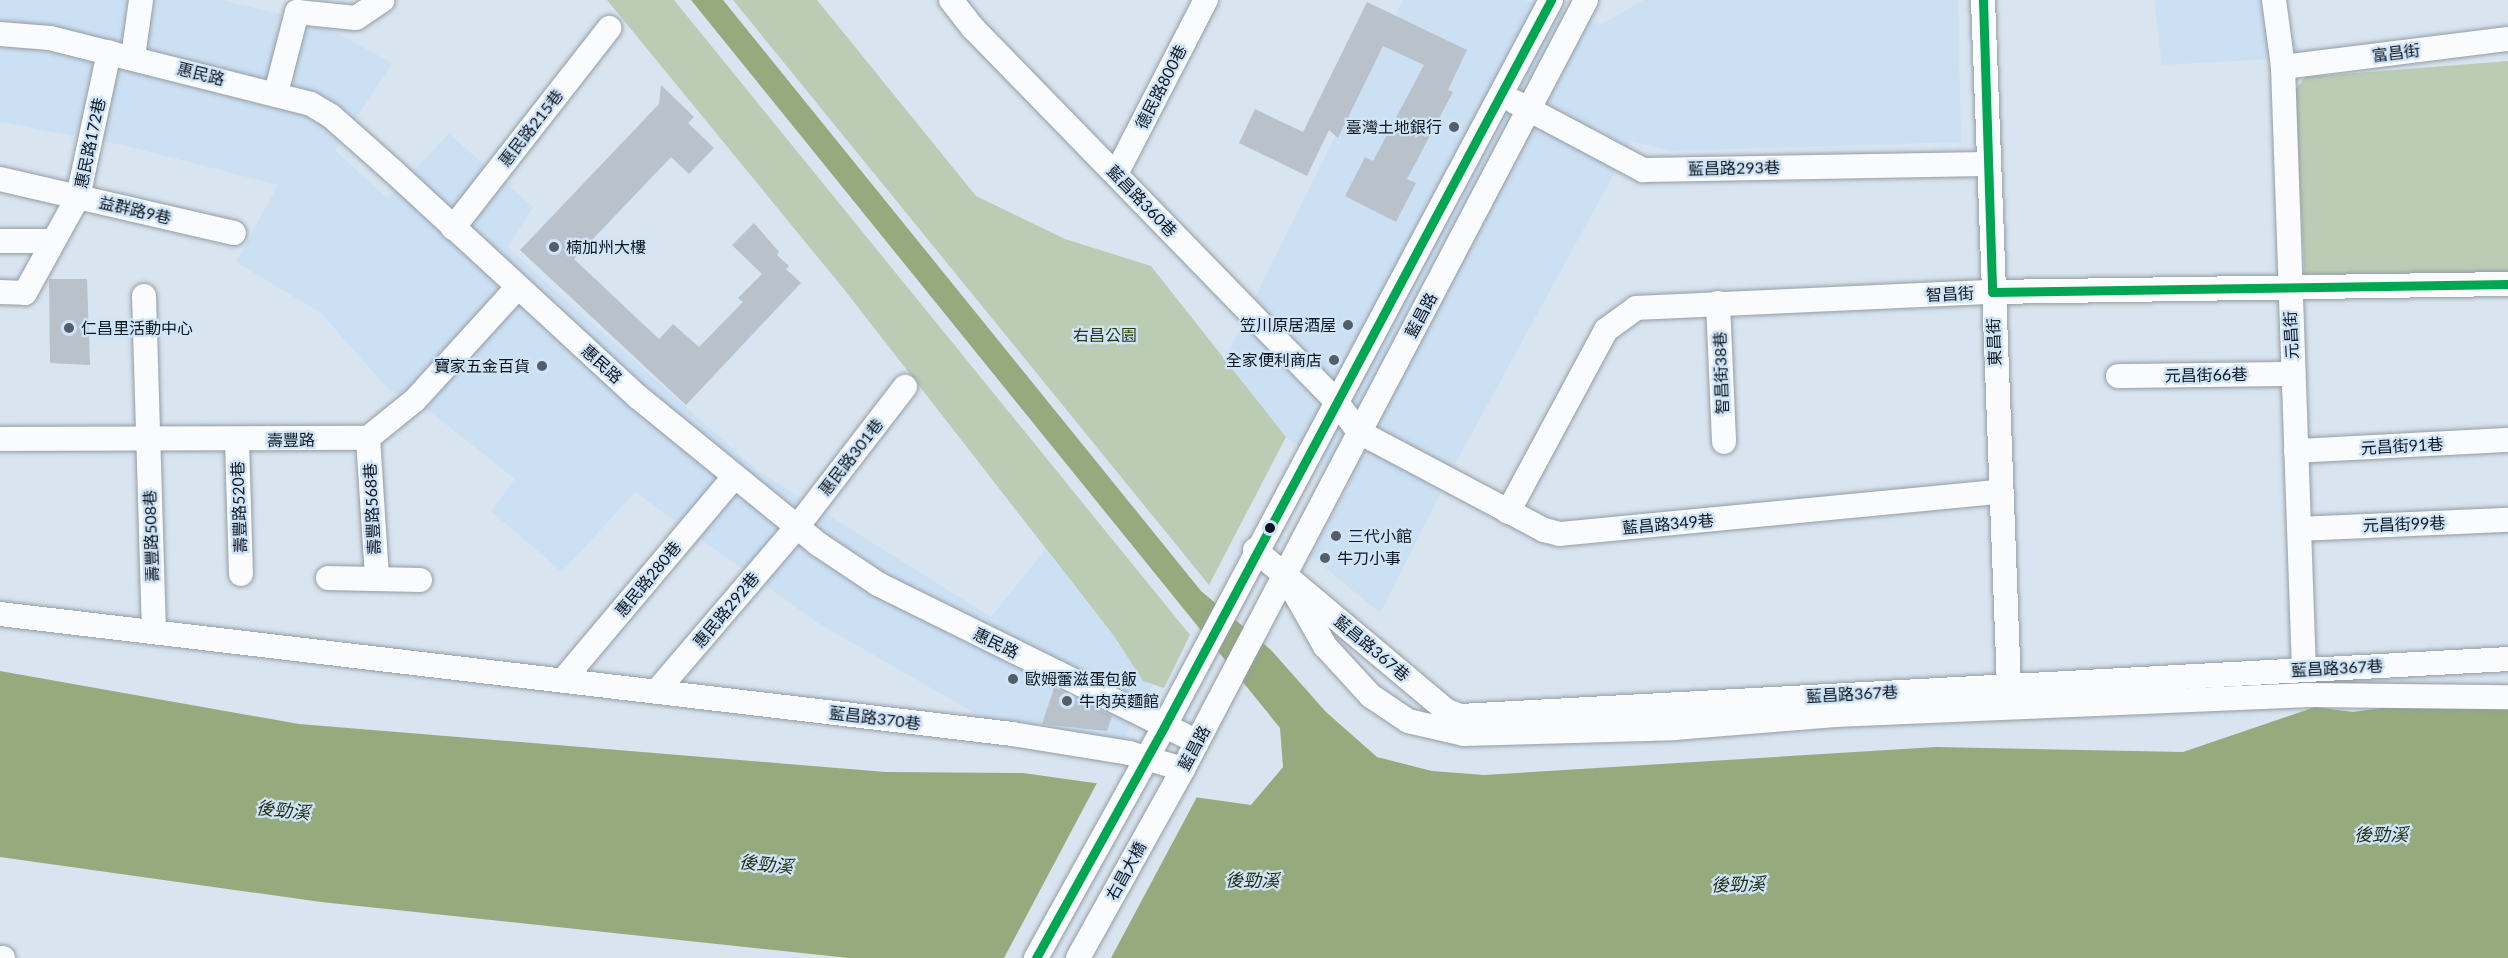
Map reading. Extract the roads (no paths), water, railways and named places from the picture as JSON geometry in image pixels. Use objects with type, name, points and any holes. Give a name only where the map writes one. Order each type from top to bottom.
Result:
[{"type":"street","points":[[133,57],[141,0]]},
{"type":"street","points":[[276,93],[297,12],[356,18],[382,0]]},
{"type":"street","name":"藍昌路360巷","points":[[951,0],[974,28],[1335,400],[1359,432]]},
{"type":"street","name":"德民路800巷","points":[[1116,174],[1206,0]]},
{"type":"street","points":[[1036,958],[1164,727],[1255,550],[1551,0]]},
{"type":"street","name":"藍昌路","points":[[1178,777],[1586,0]]},
{"type":"street","name":"東昌街","points":[[1983,0],[1992,292],[2009,685]]},
{"type":"street","name":"元昌街","points":[[2274,0],[2283,67],[2304,670]]},
{"type":"street","name":"惠民路215巷","points":[[453,228],[609,27]]},
{"type":"street","name":"惠民路","points":[[0,34],[51,38],[276,93],[311,104],[331,116],[518,287],[733,478],[797,527],[878,584],[1197,742]]},
{"type":"street","name":"富昌街","points":[[2283,67],[2508,39]]},
{"type":"street","name":"惠民路172巷","points":[[0,292],[25,293],[78,197],[109,52]]},
{"type":"street","name":"藍昌路293巷","points":[[1500,94],[1643,170],[1988,164]]},
{"type":"street","name":"益群路9巷","points":[[0,179],[234,233]]},
{"type":"street","points":[[0,241],[52,241]]},
{"type":"street","name":"智昌街","points":[[1508,512],[1606,330],[1636,308],[1992,292],[2508,284]]},
{"type":"street","points":[[368,438],[415,399],[518,287]]},
{"type":"street","name":"壽豐路508巷","points":[[144,296],[153,632]]},
{"type":"street","name":"智昌街38巷","points":[[1718,303],[1724,442]]},
{"type":"street","name":"元昌街66巷","points":[[2118,376],[2293,374]]},
{"type":"street","name":"惠民路301巷","points":[[797,527],[904,387]]},
{"type":"street","name":"藍昌路349巷","points":[[1359,432],[1508,512],[1560,534],[2000,492]]},
{"type":"street","name":"壽豐路","points":[[0,439],[237,441],[368,438]]},
{"type":"street","name":"壽豐路568巷","points":[[368,438],[377,579]]},
{"type":"street","name":"元昌街91巷","points":[[2296,451],[2508,440]]},
{"type":"street","name":"壽豐路520巷","points":[[237,441],[241,574]]},
{"type":"street","name":"惠民路280巷","points":[[564,679],[733,478]]},
{"type":"street","name":"元昌街99巷","points":[[2299,529],[2508,520]]},
{"type":"street","name":"惠民路292巷","points":[[656,692],[797,527]]},
{"type":"street","name":"藍昌路367巷","points":[[1255,550],[1447,711],[1460,716],[2508,659]]},
{"type":"street","points":[[1285,575],[1325,646],[1371,696],[1408,721],[1464,734],[1674,728],[1835,715],[2304,695],[2508,697]]},
{"type":"street","name":"壽豐路568巷","points":[[328,578],[420,580]]},
{"type":"street","name":"藍昌路370巷","points":[[0,614],[564,679],[1012,734],[1178,777]]},
{"type":"street","name":"右昌大橋","points":[[1078,958],[1178,777]]},
{"type":"water","name":"後勁溪","points":[[691,0],[723,0],[1201,591],[1271,650],[1326,712],[1377,757],[1432,771],[1484,775],[1936,747],[2183,752],[2315,707],[2353,712],[2434,701],[2508,707],[2508,958],[849,958],[321,902],[0,857],[0,671],[299,724],[886,772],[1023,773],[1251,805],[1283,767],[1280,728]]},
{"type":"place","name":"臺灣土地銀行","points":[[1454,127]]},
{"type":"place","name":"楠加州大樓","points":[[554,247]]},
{"type":"place","name":"笠川原居酒屋","points":[[1348,325]]},
{"type":"place","name":"仁昌里活動中心","points":[[69,328]]},
{"type":"place","name":"全家便利商店","points":[[1334,360]]},
{"type":"place","name":"寶家五金百貨","points":[[542,366]]},
{"type":"place","name":"三代小館","points":[[1336,536]]},
{"type":"place","name":"牛刀小事","points":[[1325,558]]},
{"type":"place","name":"歐姆蕾滋蛋包飯","points":[[1013,679]]},
{"type":"place","name":"牛肉英麵館","points":[[1067,701]]},
{"type":"park label","name":"右昌公園","points":[[1105,335]]}]
